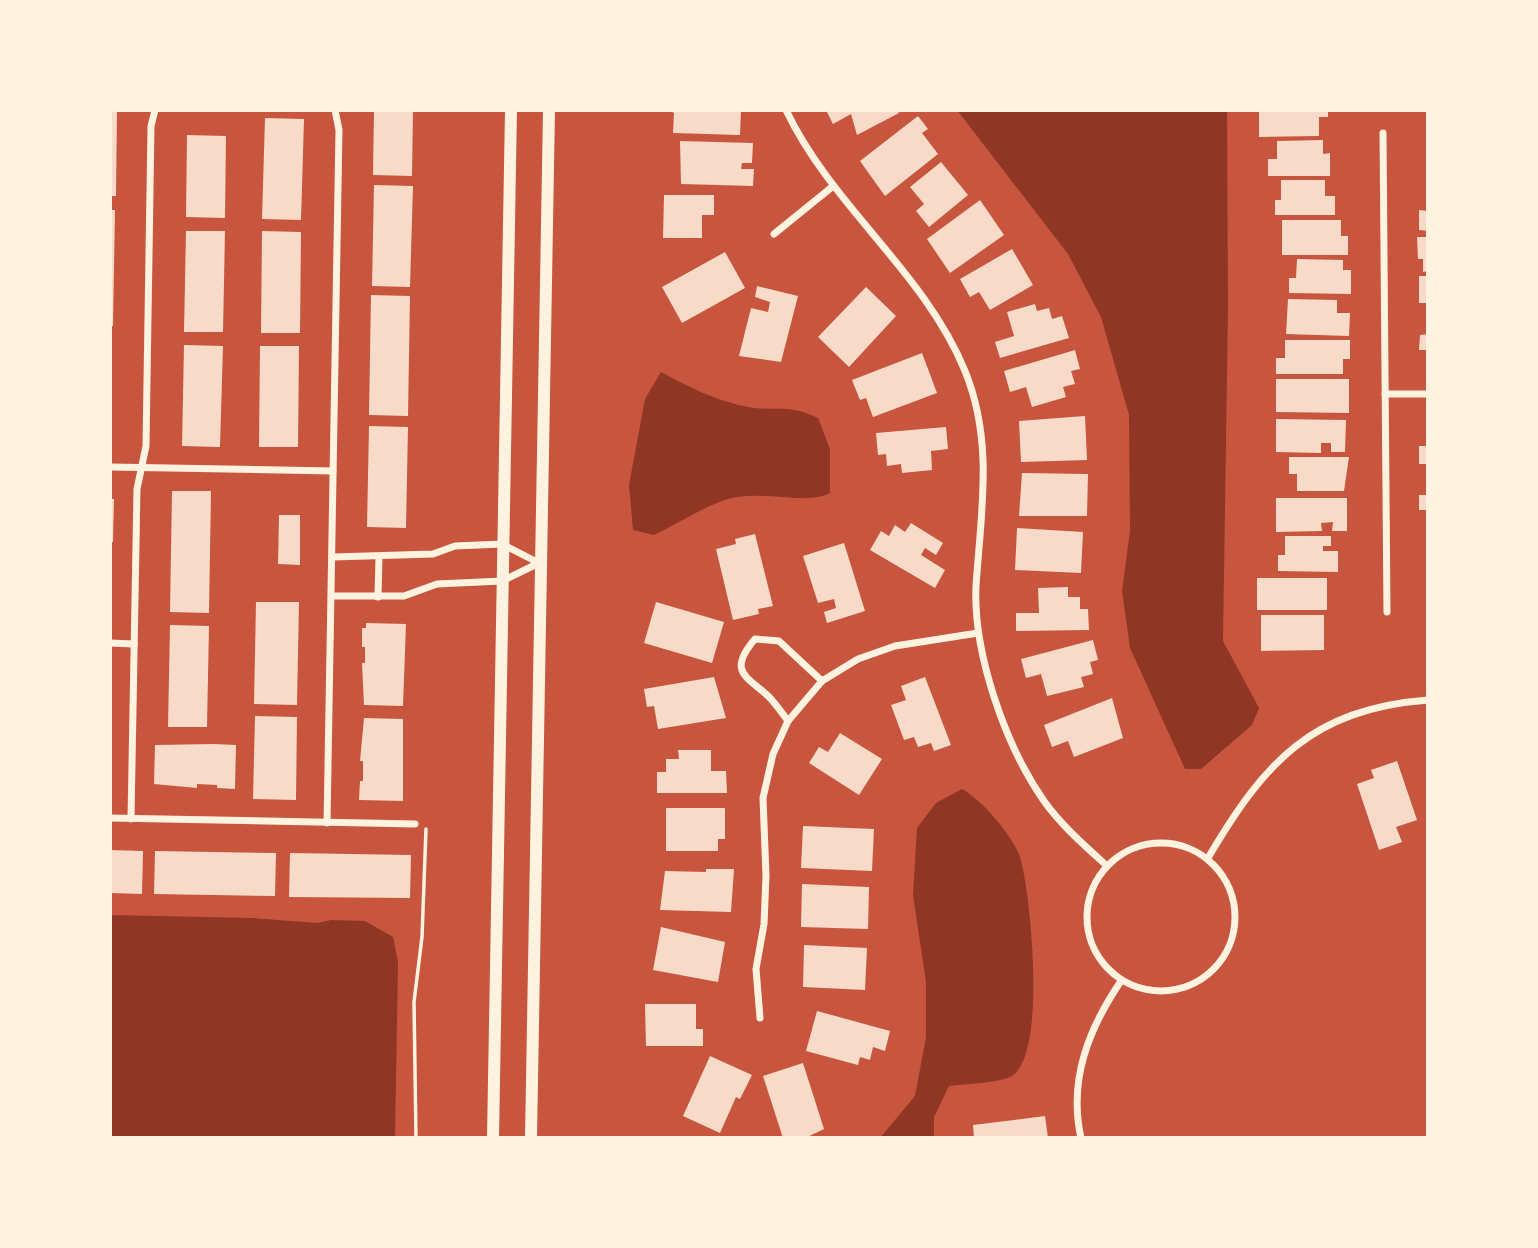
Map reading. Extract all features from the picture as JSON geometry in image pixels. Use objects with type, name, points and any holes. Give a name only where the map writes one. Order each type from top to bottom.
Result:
[{"type":"street","points":[[131,819],[136,489],[146,446],[151,126],[155,110]]},
{"type":"street","points":[[327,822],[339,130],[335,110]]},
{"type":"street","points":[[493,1138],[510,110]]},
{"type":"street","points":[[531,1138],[549,110]]},
{"type":"street","points":[[786,110],[832,187],[926,299],[949,335],[966,374],[979,419],[985,460],[976,590],[978,632],[988,676],[1023,766],[1044,801],[1066,828],[1106,866]]},
{"type":"street","points":[[1383,133],[1387,612]]},
{"type":"street","points":[[774,234],[832,187]]},
{"type":"street","points":[[1385,394],[1428,394]]},
{"type":"street","points":[[110,467],[333,471]]},
{"type":"street","points":[[333,557],[433,554],[455,546],[502,544],[539,563]]},
{"type":"street","points":[[378,597],[379,557]]},
{"type":"street","points":[[332,596],[404,596],[437,584],[502,582],[539,563]]},
{"type":"street","points":[[760,1018],[756,969],[764,924],[766,876],[763,799],[773,754],[788,721],[822,681],[858,659],[895,646],[978,632]]},
{"type":"street","points":[[788,721],[770,698],[745,678],[741,664],[745,651],[755,639],[779,641],[822,681]]},
{"type":"street","points":[[110,643],[134,643]]},
{"type":"street","points":[[1208,858],[1262,777],[1288,750],[1320,728],[1357,713],[1399,702],[1428,700]]},
{"type":"street","points":[[110,818],[415,824]]},
{"type":"street","points":[[1159,842],[1181,844],[1208,858],[1230,887],[1235,907],[1233,935],[1221,961],[1194,984],[1174,990],[1156,991],[1121,981],[1103,962],[1089,933],[1089,897],[1106,866],[1140,845],[1159,842]]},
{"type":"street","points":[[1081,1138],[1077,1121],[1084,1047],[1097,1017],[1121,981]]},
{"type":"path","points":[[415,824],[426,827],[422,937],[414,1002],[418,1097],[415,1138]]},
{"type":"shaded area","points":[[957,110],[1227,110],[1228,307],[1223,641],[1259,708],[1252,725],[1201,769],[1185,769],[1130,648],[1122,591],[1130,531],[1129,415],[1101,317],[1068,254]]},
{"type":"shaded area","points":[[661,372],[725,401],[748,407],[790,409],[818,418],[830,449],[830,493],[808,498],[741,496],[709,506],[654,535],[633,530],[629,485],[645,399]]},
{"type":"shaded area","points":[[962,789],[996,819],[1020,857],[1032,937],[1033,1007],[1030,1038],[1023,1062],[1012,1076],[991,1082],[949,1086],[934,1117],[934,1138],[880,1138],[915,1096],[926,1037],[926,982],[913,895],[917,828],[936,803]]},
{"type":"shaded area","points":[[110,915],[251,918],[318,923],[331,920],[365,921],[393,937],[398,962],[395,1138],[110,1138]]},
{"type":"building","points":[[110,110],[117,110],[116,196],[110,196]]},
{"type":"building","points":[[374,110],[413,110],[412,176],[373,175]]},
{"type":"building","points":[[669,110],[741,110],[740,135],[673,133],[674,113]]},
{"type":"building","points":[[826,110],[897,110],[899,113],[857,135],[851,114],[833,124]]},
{"type":"building","points":[[1259,110],[1328,110],[1328,117],[1319,117],[1319,136],[1259,137]]},
{"type":"building","points":[[918,116],[928,129],[922,133],[938,154],[885,196],[860,161]]},
{"type":"building","points":[[265,118],[304,119],[301,220],[262,219]]},
{"type":"building","points":[[187,135],[226,136],[225,218],[186,217]]},
{"type":"building","points":[[1323,140],[1323,154],[1330,153],[1330,176],[1268,176],[1268,159],[1277,159],[1277,141]]},
{"type":"building","points":[[680,141],[753,143],[752,163],[742,163],[741,169],[754,169],[753,186],[681,184]]},
{"type":"building","points":[[941,162],[968,195],[929,227],[916,211],[924,204],[910,187]]},
{"type":"building","points":[[1281,180],[1325,180],[1325,196],[1335,196],[1335,215],[1275,215],[1275,200],[1281,200]]},
{"type":"building","points":[[374,185],[413,186],[410,287],[372,286]]},
{"type":"building","points":[[664,195],[714,195],[714,215],[702,215],[702,238],[663,238]]},
{"type":"building","points":[[980,200],[1004,235],[950,273],[927,239]]},
{"type":"building","points":[[110,210],[115,210],[113,326],[110,326]]},
{"type":"building","points":[[1419,210],[1428,211],[1428,231],[1419,230]]},
{"type":"building","points":[[1282,220],[1341,220],[1341,236],[1348,236],[1348,255],[1282,255]]},
{"type":"building","points":[[186,231],[225,231],[223,332],[184,332]]},
{"type":"building","points":[[262,231],[301,232],[300,333],[261,333]]},
{"type":"building","points":[[1417,237],[1428,237],[1428,271],[1423,272],[1423,259],[1418,259]]},
{"type":"building","points":[[1012,249],[1033,285],[990,310],[979,292],[970,297],[960,279]]},
{"type":"building","points":[[725,252],[745,288],[682,323],[662,287]]},
{"type":"building","points":[[1297,259],[1343,260],[1343,270],[1351,270],[1351,294],[1289,293],[1289,278],[1296,278]]},
{"type":"building","points":[[1419,276],[1428,276],[1428,303],[1419,303]]},
{"type":"building","points":[[757,286],[798,296],[781,362],[739,356],[751,308],[768,312],[770,302],[755,297]]},
{"type":"building","points":[[866,287],[896,316],[849,367],[818,337]]},
{"type":"building","points":[[371,295],[410,296],[408,416],[369,415]]},
{"type":"building","points":[[1288,299],[1337,300],[1337,313],[1350,313],[1349,336],[1286,334]]},
{"type":"building","points":[[1035,304],[1037,311],[1049,308],[1052,319],[1062,316],[1069,338],[1000,358],[995,342],[1014,336],[1007,312]]},
{"type":"building","points":[[1428,334],[1428,350],[1419,350],[1420,335]]},
{"type":"building","points":[[1285,340],[1350,340],[1350,359],[1343,359],[1343,374],[1276,374],[1276,358],[1285,358]]},
{"type":"building","points":[[184,345],[223,346],[220,447],[182,446]]},
{"type":"building","points":[[260,346],[299,346],[298,447],[259,447]]},
{"type":"building","points":[[1075,350],[1080,369],[1071,371],[1075,384],[1063,387],[1066,397],[1032,407],[1026,387],[1010,392],[1004,371]]},
{"type":"building","points":[[922,353],[937,393],[873,417],[866,398],[860,400],[852,380]]},
{"type":"building","points":[[1276,379],[1349,379],[1349,413],[1276,412]]},
{"type":"building","points":[[1085,416],[1087,460],[1021,462],[1019,421]]},
{"type":"building","points":[[1276,419],[1346,420],[1345,452],[1331,452],[1331,443],[1321,443],[1321,453],[1276,452]]},
{"type":"building","points":[[369,426],[408,427],[406,528],[367,527]]},
{"type":"building","points":[[946,427],[948,449],[931,451],[932,470],[902,473],[901,464],[887,466],[886,454],[878,455],[876,433]]},
{"type":"building","points":[[1419,446],[1428,446],[1428,464],[1419,464]]},
{"type":"building","points":[[1289,457],[1349,457],[1344,491],[1297,491],[1297,474],[1289,474]]},
{"type":"building","points":[[1022,473],[1088,474],[1087,516],[1019,516]]},
{"type":"building","points":[[172,491],[211,491],[209,613],[170,612]]},
{"type":"building","points":[[1419,495],[1428,495],[1428,510],[1419,510]]},
{"type":"building","points":[[1276,498],[1347,498],[1347,531],[1332,531],[1333,522],[1321,523],[1322,531],[1276,532]]},
{"type":"building","points":[[110,499],[114,499],[113,542],[110,542]]},
{"type":"building","points":[[279,515],[300,515],[300,565],[278,564]]},
{"type":"building","points":[[911,523],[943,543],[936,555],[925,548],[921,555],[945,570],[935,588],[870,550],[881,531],[889,536],[895,525],[905,532]]},
{"type":"building","points":[[1017,528],[1083,532],[1081,573],[1015,570]]},
{"type":"building","points":[[755,534],[773,606],[758,609],[759,614],[733,620],[716,549],[736,544],[735,539]]},
{"type":"building","points":[[1285,536],[1331,536],[1331,546],[1323,546],[1323,551],[1338,551],[1338,572],[1278,571],[1278,555],[1285,555]]},
{"type":"building","points":[[844,543],[865,611],[827,623],[824,612],[836,608],[834,599],[818,603],[803,556]]},
{"type":"building","points":[[1257,578],[1327,578],[1327,610],[1257,610]]},
{"type":"building","points":[[1068,587],[1068,597],[1080,597],[1080,609],[1088,609],[1089,630],[1016,631],[1016,613],[1039,613],[1038,588]]},
{"type":"building","points":[[256,602],[299,602],[297,705],[254,704]]},
{"type":"building","points":[[656,602],[724,622],[712,663],[644,643]]},
{"type":"building","points":[[1261,615],[1324,615],[1324,650],[1261,651]]},
{"type":"building","points":[[366,623],[406,624],[403,706],[364,705],[362,663],[365,663],[365,647],[362,647],[362,628],[366,628]]},
{"type":"building","points":[[170,625],[209,626],[207,727],[168,727]]},
{"type":"building","points":[[1093,640],[1098,660],[1090,662],[1093,674],[1081,677],[1084,687],[1047,696],[1041,674],[1026,678],[1021,659]]},
{"type":"building","points":[[714,677],[726,718],[658,729],[654,706],[647,707],[644,689]]},
{"type":"building","points":[[925,677],[951,745],[934,751],[931,743],[918,747],[914,737],[904,740],[891,705],[906,700],[901,686]]},
{"type":"building","points":[[1112,698],[1123,738],[1074,757],[1068,741],[1052,747],[1044,725]]},
{"type":"building","points":[[255,716],[297,717],[296,800],[253,799]]},
{"type":"building","points":[[364,718],[403,719],[403,801],[359,800],[360,781],[363,781],[363,761],[360,761]]},
{"type":"building","points":[[840,733],[882,759],[859,795],[809,763],[819,747],[828,752]]},
{"type":"building","points":[[155,745],[236,745],[235,789],[217,788],[217,785],[197,784],[197,788],[154,784]]},
{"type":"building","points":[[678,750],[711,750],[711,771],[726,771],[727,793],[657,793],[657,772],[666,772],[666,759],[679,759]]},
{"type":"building","points":[[1397,761],[1417,820],[1396,827],[1402,842],[1379,850],[1357,784],[1374,778],[1371,770]]},
{"type":"building","points":[[666,808],[725,808],[725,839],[718,839],[718,851],[666,851]]},
{"type":"building","points":[[803,826],[874,829],[872,871],[801,868]]},
{"type":"building","points":[[110,850],[143,851],[142,894],[110,893]]},
{"type":"building","points":[[155,851],[276,853],[275,896],[154,894]]},
{"type":"building","points":[[290,853],[411,855],[410,898],[289,897]]},
{"type":"building","points":[[706,869],[734,869],[731,912],[660,910],[665,871],[706,872]]},
{"type":"building","points":[[802,884],[869,887],[868,929],[801,927]]},
{"type":"building","points":[[661,927],[725,942],[718,982],[653,970]]},
{"type":"building","points":[[804,945],[867,948],[865,990],[803,987]]},
{"type":"building","points":[[645,1004],[696,1004],[696,1029],[703,1029],[703,1046],[646,1046]]},
{"type":"building","points":[[817,1011],[890,1031],[885,1051],[873,1047],[870,1060],[860,1057],[858,1065],[806,1051]]},
{"type":"building","points":[[710,1056],[752,1075],[740,1099],[736,1097],[720,1133],[683,1116]]},
{"type":"building","points":[[803,1063],[824,1129],[805,1138],[783,1138],[763,1076]]},
{"type":"building","points":[[1045,1116],[1048,1138],[974,1138],[973,1125]]}]
